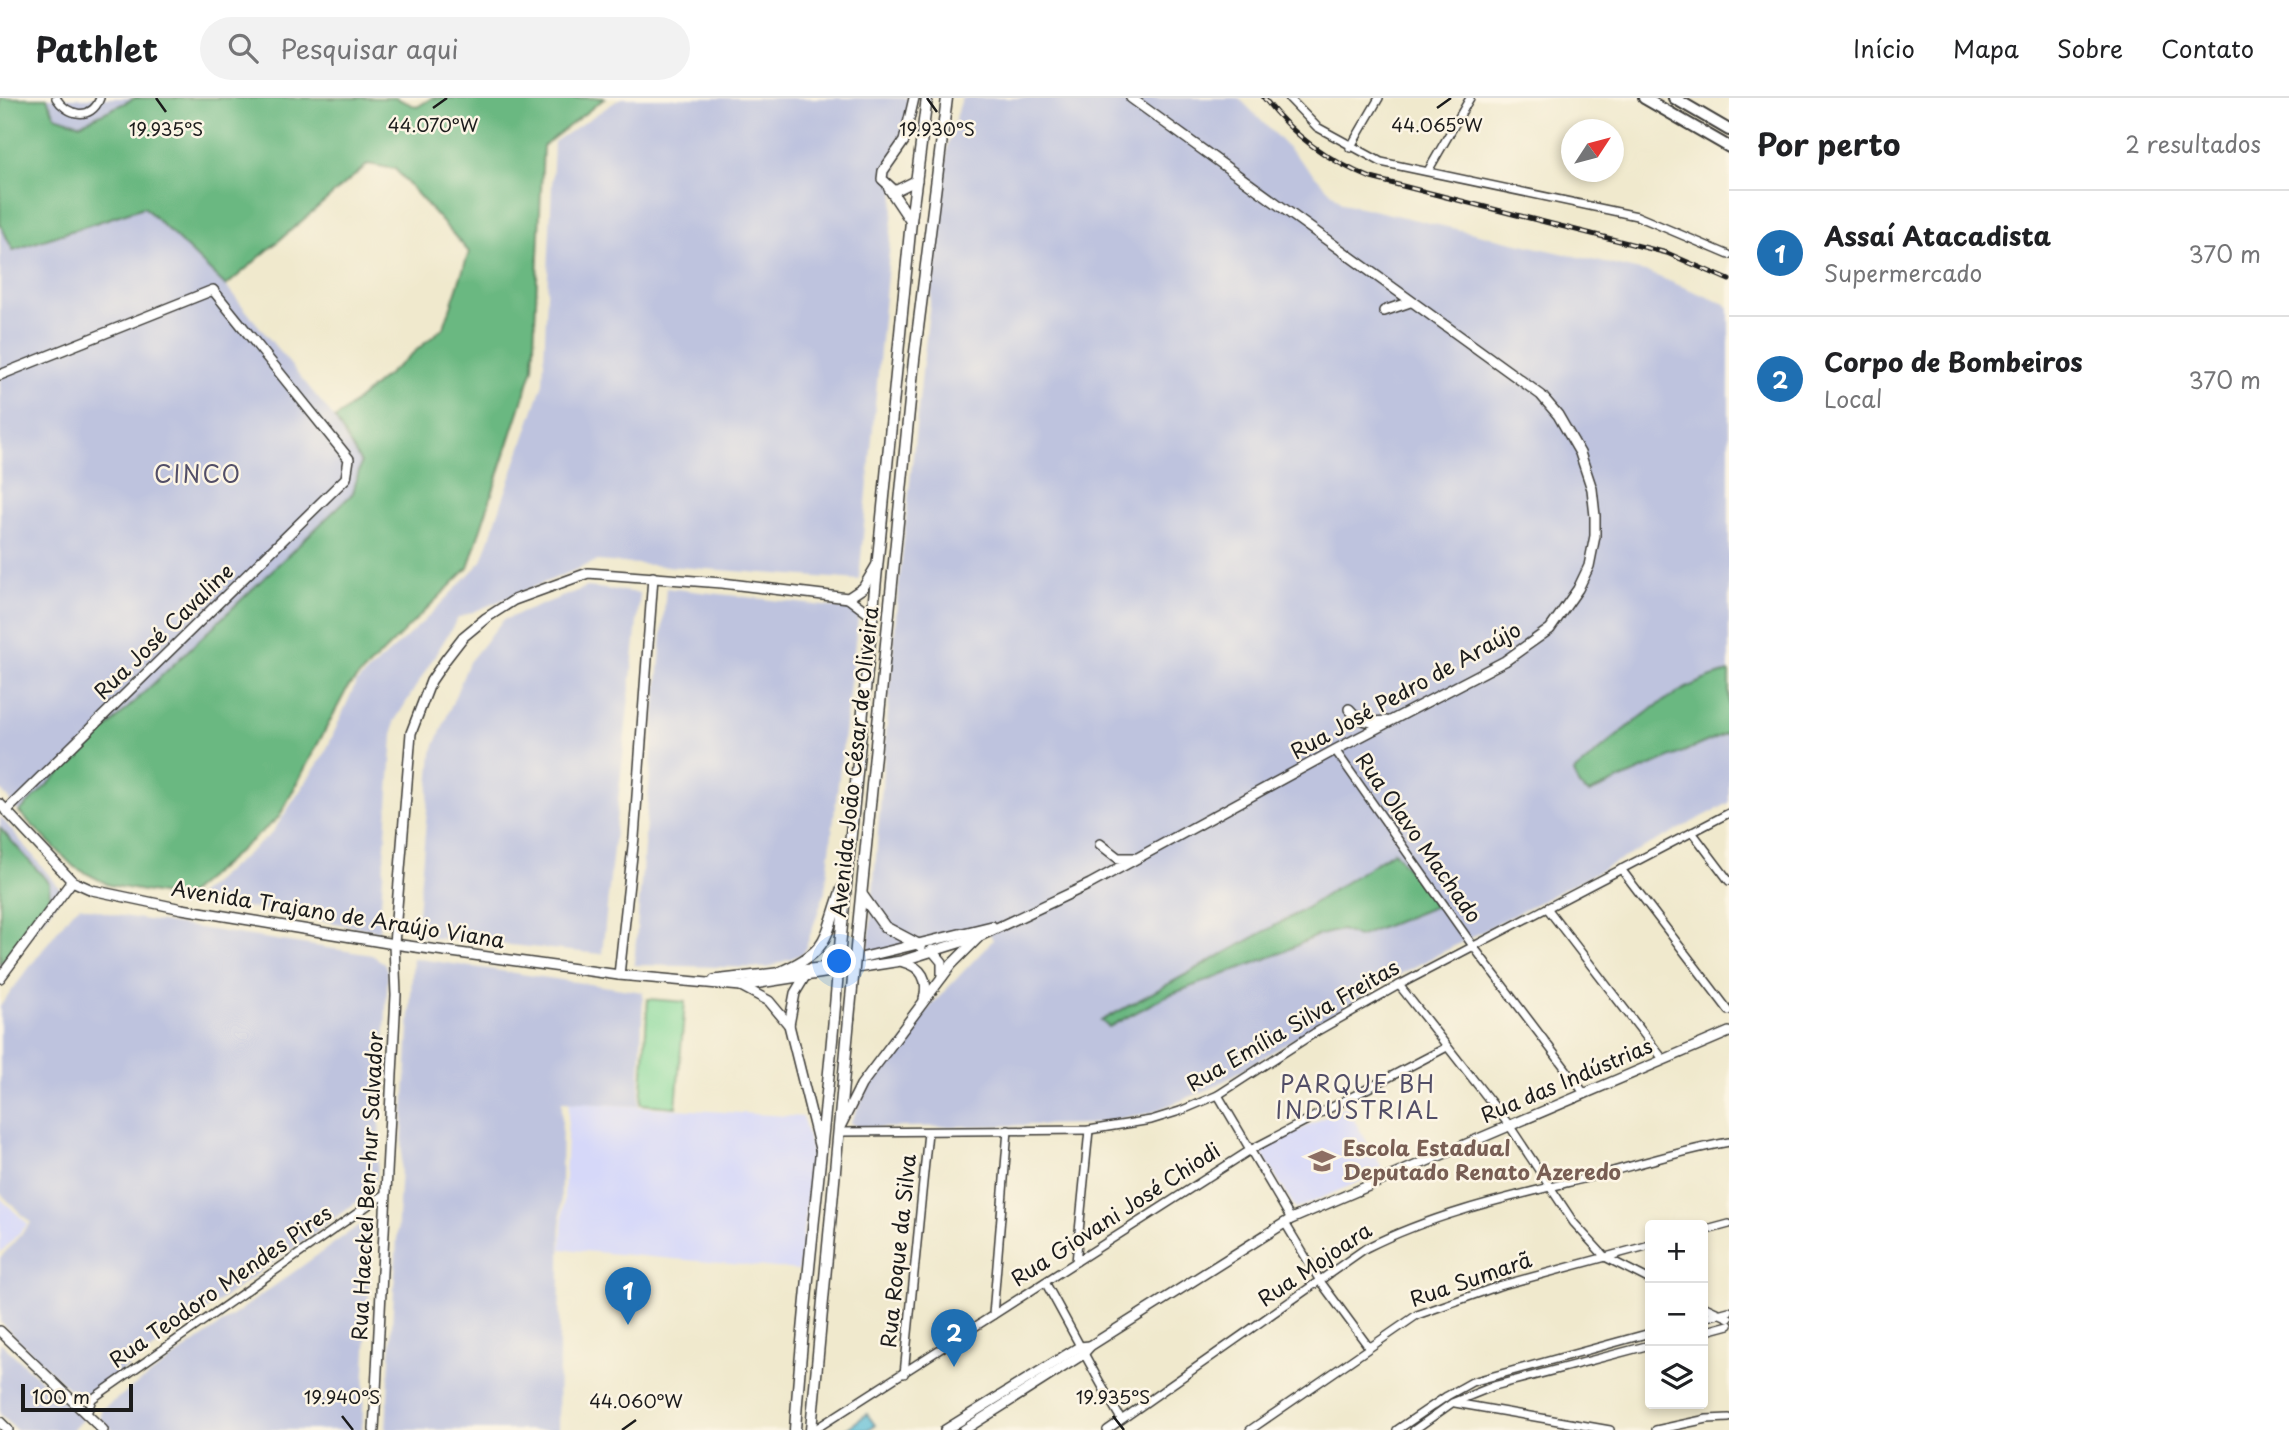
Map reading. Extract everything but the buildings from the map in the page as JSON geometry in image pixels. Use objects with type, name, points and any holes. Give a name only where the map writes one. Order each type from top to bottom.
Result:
[{"type":"highway","points":[[1644,98],[1729,147]]},
{"type":"highway","points":[[1674,98],[1729,130]]},
{"type":"main road","name":"Avenida João César de Oliveira","points":[[795,1430],[801,1336],[821,1156],[911,221],[927,98]]},
{"type":"main road","name":"Avenida João César de Oliveira","points":[[813,1430],[849,1019],[914,360],[947,98]]},
{"type":"main road","points":[[889,188],[911,221]]},
{"type":"main road","points":[[778,973],[808,960],[820,947],[848,873]]},
{"type":"main road","points":[[861,895],[885,927],[921,946]]},
{"type":"main road","points":[[821,1156],[829,1155],[836,1161]]},
{"type":"street","points":[[56,98],[64,110],[75,114],[88,112],[100,98]]},
{"type":"street","points":[[914,98],[901,147],[883,170],[882,179],[889,188],[900,190],[917,180]]},
{"type":"street","points":[[944,110],[954,98]]},
{"type":"street","name":"Rua José Pedro de Araújo","points":[[839,1130],[861,1085],[921,1004],[980,936],[1139,858],[1335,750],[1505,661],[1550,629],[1578,589],[1589,566],[1595,537],[1592,489],[1580,453],[1558,415],[1541,395],[1131,98]]},
{"type":"street","points":[[1289,98],[1317,128],[1350,148],[1381,162],[1637,216],[1729,255]]},
{"type":"street","points":[[1350,148],[1379,98]]},
{"type":"street","points":[[1428,171],[1470,98]]},
{"type":"street","name":"Rua José Cavaline","points":[[0,375],[213,290],[349,460],[346,478],[3,808]]},
{"type":"street","points":[[1384,311],[1410,302]]},
{"type":"street","points":[[848,598],[863,589],[873,575],[878,559]]},
{"type":"street","points":[[394,944],[411,733],[427,690],[446,659],[463,637],[486,618],[546,587],[588,573],[653,577],[848,598],[872,616]]},
{"type":"street","points":[[619,975],[634,836],[653,577]]},
{"type":"street","points":[[1349,709],[1357,719],[1370,723],[1391,721]]},
{"type":"street","name":"Rua Olavo Machado","points":[[1335,750],[1473,946],[1584,1093]]},
{"type":"street","name":"Avenida Trajano de Araújo Viana","points":[[3,808],[72,881],[124,897],[394,944],[619,975],[741,986],[802,979],[901,961],[980,936]]},
{"type":"street","name":"Rua Emília Silva Freitas","points":[[839,1130],[1089,1130],[1151,1120],[1218,1095],[1316,1032],[1399,985],[1729,813]]},
{"type":"street","points":[[1692,832],[1729,881]]},
{"type":"street","points":[[1100,844],[1118,858],[1139,858]]},
{"type":"street","points":[[1621,869],[1729,1011]]},
{"type":"street","points":[[0,978],[72,881]]},
{"type":"street","points":[[1547,908],[1663,1059]]},
{"type":"street","name":"Rua José Pedro de Araújo","points":[[991,926],[1009,923]]},
{"type":"street","name":"Avenida Trajano de Araújo Viana","points":[[706,982],[845,963],[921,946],[991,926]]},
{"type":"street","name":"Rua Haeckel Ben-hur Salvador","points":[[374,1430],[383,1195],[396,995],[394,944]]},
{"type":"street","points":[[921,946],[935,952],[944,969],[942,978]]},
{"type":"street","points":[[901,961],[912,964],[922,974],[926,987],[921,1004]]},
{"type":"street","points":[[789,1026],[794,993],[802,979],[845,963]]},
{"type":"street","points":[[1399,985],[1509,1125],[1574,1223],[1605,1257],[1645,1277]]},
{"type":"street","name":"Avenida Trajano de Araújo Viana","points":[[741,986],[769,1001],[789,1026],[821,1156]]},
{"type":"street","name":"Rua das Indústrias","points":[[964,1430],[1080,1351],[1288,1221],[1729,1032]]},
{"type":"street","name":"Rua Giovani José Chiodi","points":[[813,1430],[1252,1149],[1447,1047]]},
{"type":"street","points":[[844,1076],[851,1084],[861,1085]]},
{"type":"street","points":[[1218,1095],[1252,1149],[1320,1281],[1368,1346]]},
{"type":"street","points":[[993,1315],[1008,1130]]},
{"type":"street","points":[[1076,1262],[1089,1130]]},
{"type":"street","name":"Rua Roque da Silva","points":[[904,1374],[928,1132]]},
{"type":"street","name":"Rua Mojoara","points":[[1107,1430],[1366,1248],[1392,1235],[1425,1222],[1548,1187],[1729,1141]]},
{"type":"street","name":"Rua Teodoro Mendes Pires","points":[[87,1414],[92,1399],[383,1195]]},
{"type":"street","points":[[1708,1230],[1729,1224]]},
{"type":"street","name":"Rua Sumarã","points":[[1250,1430],[1368,1346],[1417,1315],[1448,1302],[1645,1246]]},
{"type":"street","points":[[1045,1282],[1080,1351],[1121,1419]]},
{"type":"street","points":[[1708,1308],[1729,1318]]},
{"type":"street","points":[[1708,1317],[1729,1311]]},
{"type":"street","points":[[1708,1331],[1729,1325]]},
{"type":"street","points":[[0,1331],[103,1430]]},
{"type":"street","points":[[1397,1430],[1472,1382],[1645,1334]]},
{"type":"street","points":[[1414,1430],[1452,1403],[1494,1386],[1646,1346]]},
{"type":"street","points":[[1437,1402],[1610,1430]]},
{"type":"street","points":[[1656,1430],[1707,1419],[1729,1418]]},
{"type":"street","points":[[0,1422],[8,1430]]},
{"type":"street","name":"Rua das Indústrias","points":[[946,1430],[974,1422]]},
{"type":"shaded area","points":[[47,98],[135,98],[80,124],[55,116]]},
{"type":"shaded area","points":[[621,98],[912,98],[899,144],[859,580],[597,561],[458,618],[394,722],[379,931],[195,898],[272,833],[324,755],[356,683],[424,621],[482,561],[543,383],[554,142]]},
{"type":"shaded area","points":[[962,98],[1239,98],[1342,203],[1649,273],[1725,304],[1729,308],[1729,803],[1395,977],[1214,1087],[1150,1113],[1090,1124],[858,1128],[850,1123],[868,1088],[928,1009],[993,940],[987,928],[868,954],[897,602],[923,364],[948,144]]},
{"type":"shaded area","points":[[144,207],[226,286],[335,419],[361,463],[353,493],[19,812],[0,789],[0,224],[14,250]]},
{"type":"shaded area","points":[[587,587],[640,593],[602,954],[416,936],[432,753],[469,662],[503,620]]},
{"type":"shaded area","points":[[666,588],[859,610],[825,892],[804,953],[767,968],[634,965]]},
{"type":"shaded area","points":[[0,816],[64,893],[0,974]]},
{"type":"shaded area","points":[[80,906],[116,915],[372,955],[384,963],[388,973],[377,1174],[372,1191],[89,1395],[69,1389],[0,1322],[0,1258],[31,1223],[0,1193],[0,1006],[70,914]]},
{"type":"shaded area","points":[[413,958],[643,992],[639,1106],[562,1102],[558,1430],[386,1430]]},
{"type":"shaded area","points":[[569,1102],[803,1117],[812,1154],[799,1270],[561,1249]]},
{"type":"shaded area","name":"Escola Estadual Deputado Renato Azeredo","points":[[1346,1106],[1384,1171],[1296,1209],[1260,1151]]},
{"type":"shaded area","points":[[0,1198],[28,1224],[0,1253]]},
{"type":"shaded area","points":[[358,1226],[372,1232],[362,1430],[113,1430],[101,1419],[101,1410]]},
{"type":"shaded area","points":[[0,1342],[83,1420],[72,1430],[16,1430],[0,1414]]},
{"type":"green space","points":[[0,98],[47,98],[55,116],[80,124],[135,98],[396,98],[417,107],[432,98],[605,98],[543,146],[533,368],[468,568],[348,687],[279,817],[184,898],[109,885],[74,867],[19,812],[353,493],[361,463],[335,419],[444,327],[469,252],[395,169],[368,164],[226,286],[144,207],[13,250],[0,224]]},
{"type":"green space","points":[[1729,672],[1729,732],[1589,793],[1579,786],[1574,772],[1627,727],[1686,688]]},
{"type":"green space","points":[[0,828],[49,883],[50,900],[0,964]]},
{"type":"green space","points":[[1394,851],[1436,906],[1358,937],[1341,930],[1316,936],[1281,953],[1166,996],[1109,1027],[1101,1021],[1298,913]]},
{"type":"green space","points":[[648,999],[685,1002],[676,1107],[641,1104]]},
{"type":"water","points":[[867,1414],[875,1425],[867,1430],[845,1430]]},
{"type":"railway","points":[[1264,98],[1275,112],[1312,146],[1371,178],[1667,253],[1729,280]]},
{"type":"place","name":"Escola Estadual Deputado Renato Azeredo","points":[[1322,1161]]},
{"type":"place","name":"Assaí Atacadista","points":[[628,1325]]},
{"type":"place","name":"Corpo de Bombeiros","points":[[954,1367]]},
{"type":"district","name":"CINCO","points":[[198,475]]},
{"type":"district","name":"PARQUE BH INDUSTRIAL","points":[[1358,1098]]}]
